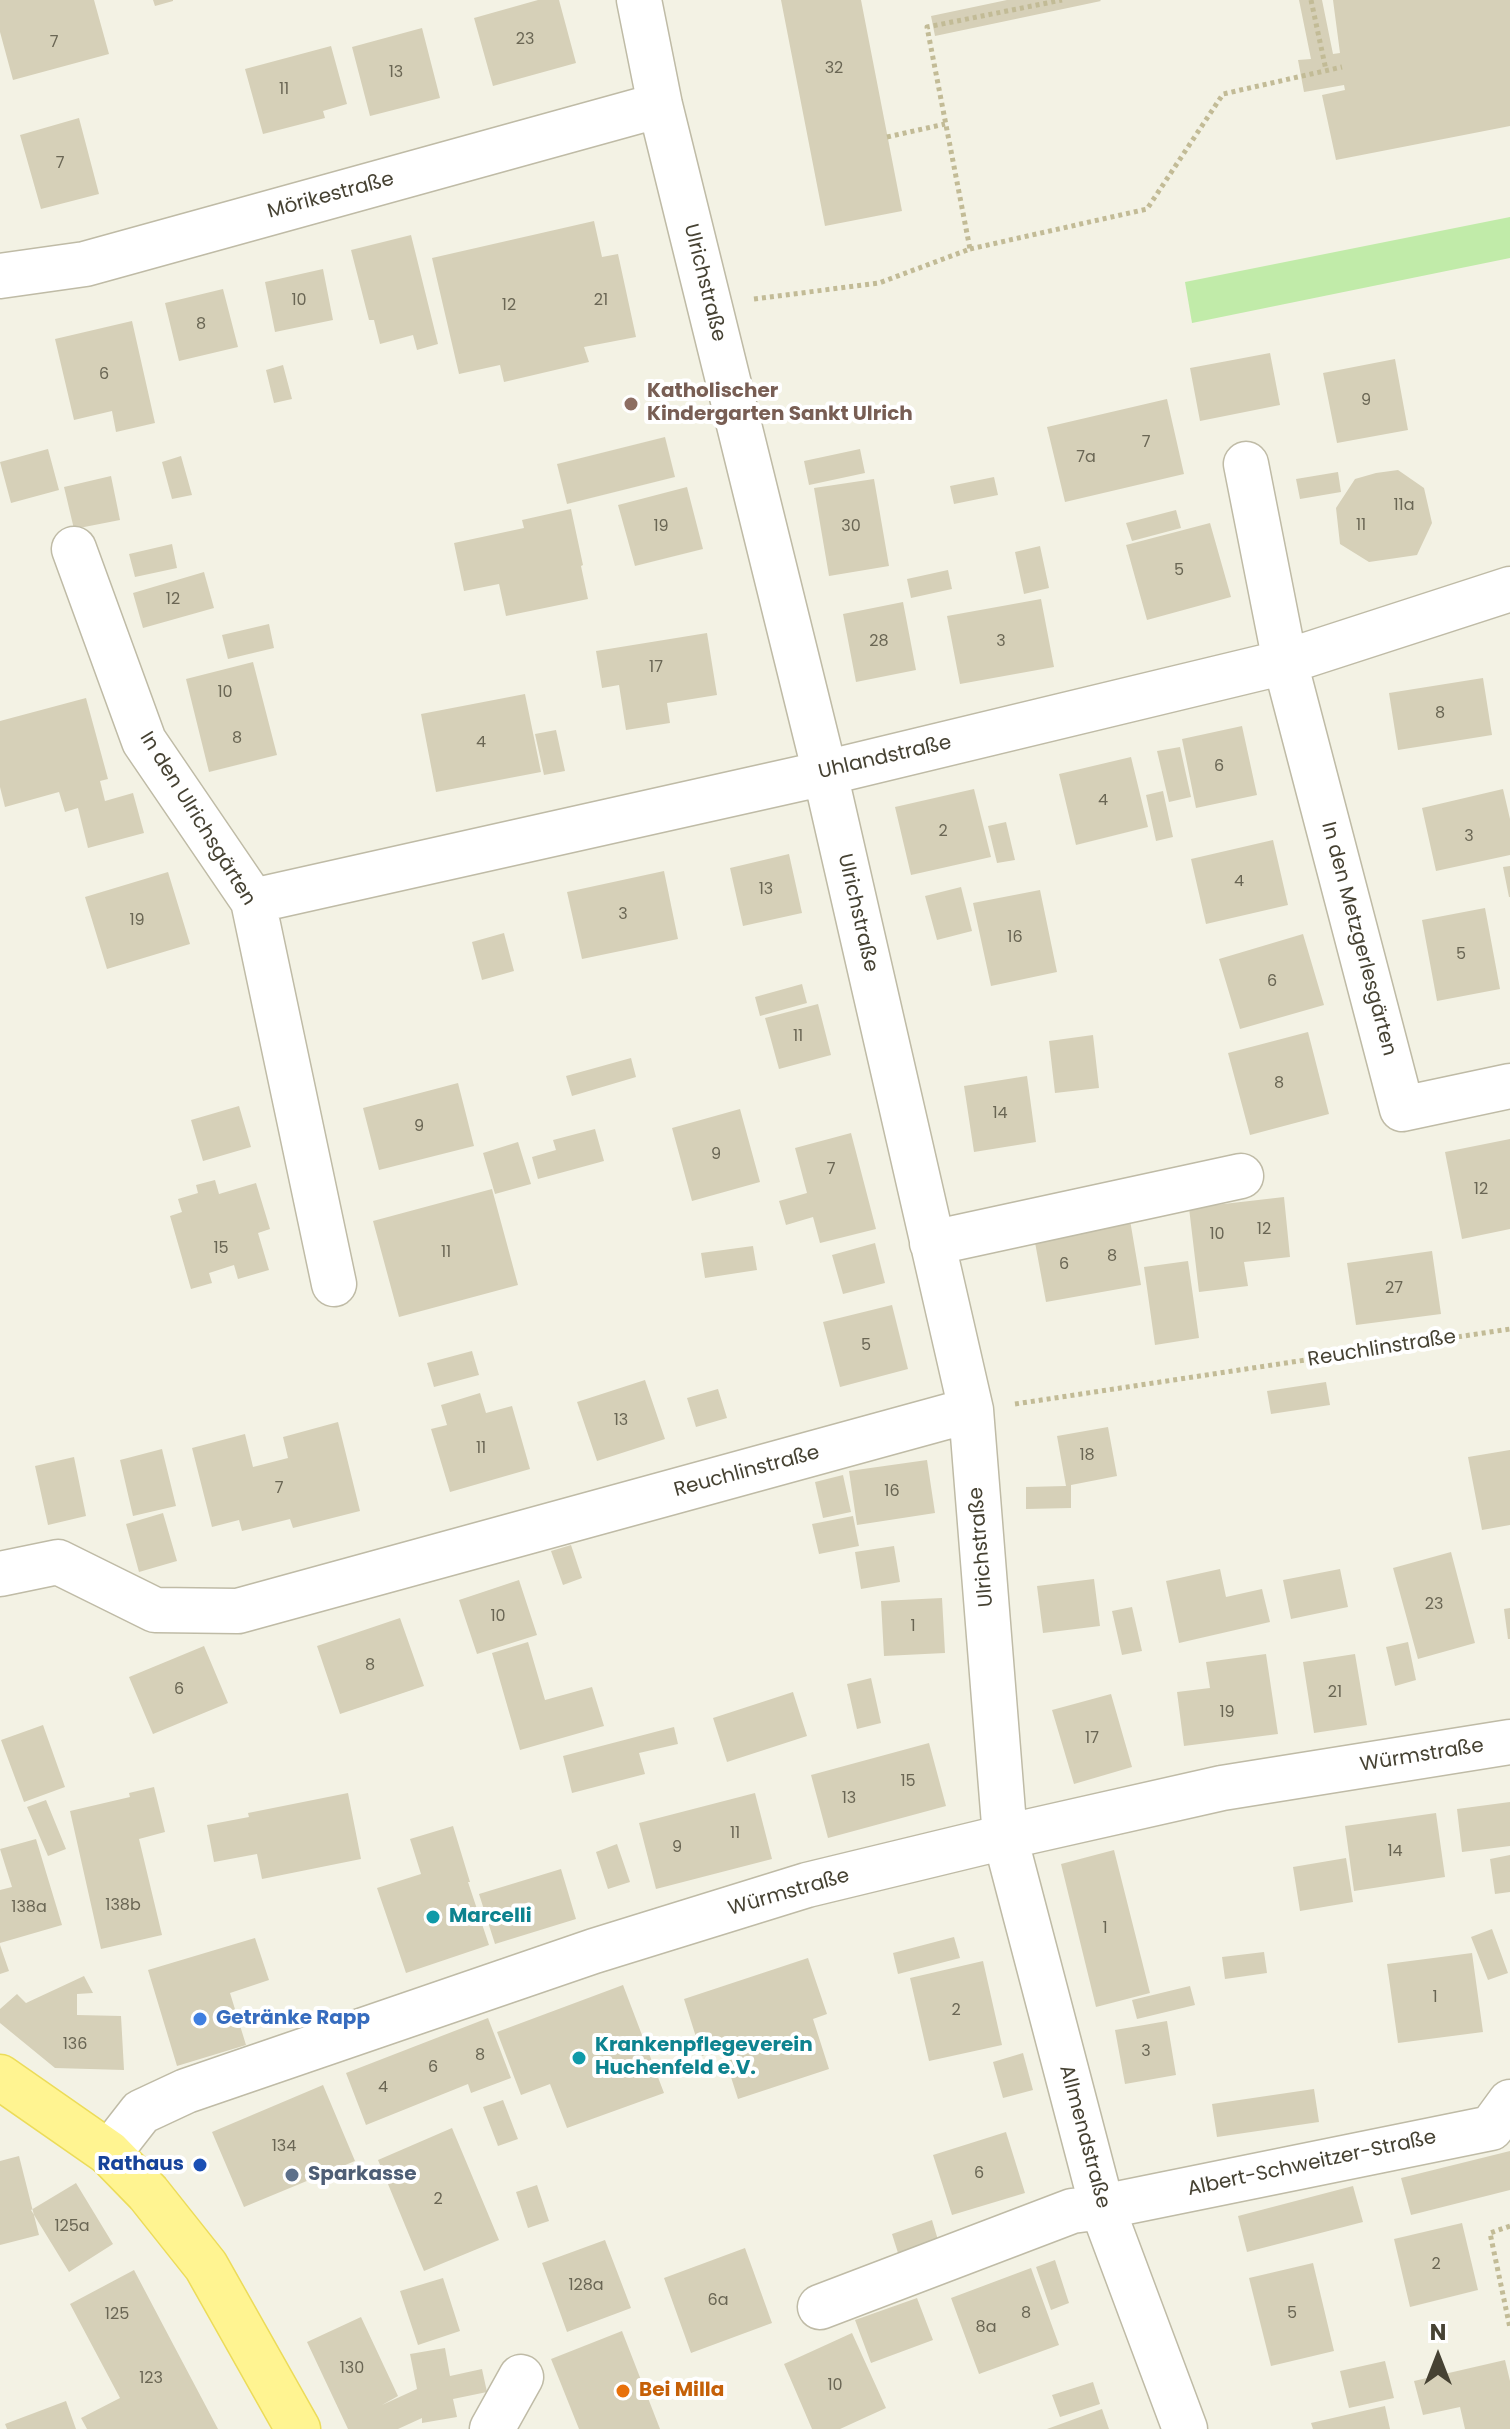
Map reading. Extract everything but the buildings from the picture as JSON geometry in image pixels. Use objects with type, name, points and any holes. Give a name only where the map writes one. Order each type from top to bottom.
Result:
[{"type":"main road","points":[[0,2077],[109,2153],[148,2193],[206,2266],[298,2429]]},
{"type":"street","name":"Ulrichstraße","points":[[639,0],[660,105],[710,305],[748,391],[825,773],[971,1410],[1005,1837]]},
{"type":"street","name":"Mörikestraße","points":[[0,276],[85,264],[660,105]]},
{"type":"street","points":[[1246,464],[1285,662]]},
{"type":"street","name":"In den Ulrichsgärten","points":[[74,549],[144,741],[253,901],[334,1284]]},
{"type":"street","name":"Uhlandstraße","points":[[253,901],[825,773],[1285,662],[1510,589]]},
{"type":"street","name":"In den Metzgerlesgärten","points":[[1285,662],[1402,1109],[1510,1086]]},
{"type":"street","points":[[932,1243],[1241,1176]]},
{"type":"street","name":"Reuchlinstraße","points":[[0,1574],[58,1562],[155,1610],[238,1611],[971,1410]]},
{"type":"street","name":"Würmstraße","points":[[109,2153],[141,2112],[186,2091],[594,1951],[807,1885],[1222,1788],[1510,1742]]},
{"type":"street","name":"Allmendstraße","points":[[1005,1837],[1102,2207],[1185,2429]]},
{"type":"street","name":"Albert-Schweitzer-Straße","points":[[820,2307],[1072,2211],[1491,2128],[1510,2102]]},
{"type":"street","points":[[492,2429],[521,2377]]},
{"type":"path","points":[[970,249],[927,27],[1062,0]]},
{"type":"path","points":[[1311,0],[1326,70]]},
{"type":"path","points":[[710,305],[879,283],[970,249],[1147,209],[1223,94],[1342,67]]},
{"type":"path","points":[[887,137],[945,124]]},
{"type":"path","name":"Reuchlinstraße","points":[[971,1410],[1510,1329]]},
{"type":"path","points":[[1510,2226],[1490,2233],[1510,2328]]},
{"type":"green space","points":[[1510,217],[1510,258],[1192,323],[1185,282]]},
{"type":"place","name":"Katholischer Kindergarten Sankt Ulrich","points":[[631,404]]},
{"type":"place","name":"Marcelli","points":[[433,1917]]},
{"type":"place","name":"Getränke Rapp","points":[[200,2019]]},
{"type":"place","name":"Krankenpflegeverein Huchenfeld e.V.","points":[[579,2058]]},
{"type":"place","name":"Rathaus","points":[[200,2165]]},
{"type":"place","name":"Sparkasse","points":[[292,2175]]},
{"type":"place","name":"Bei Milla","points":[[623,2391]]}]
